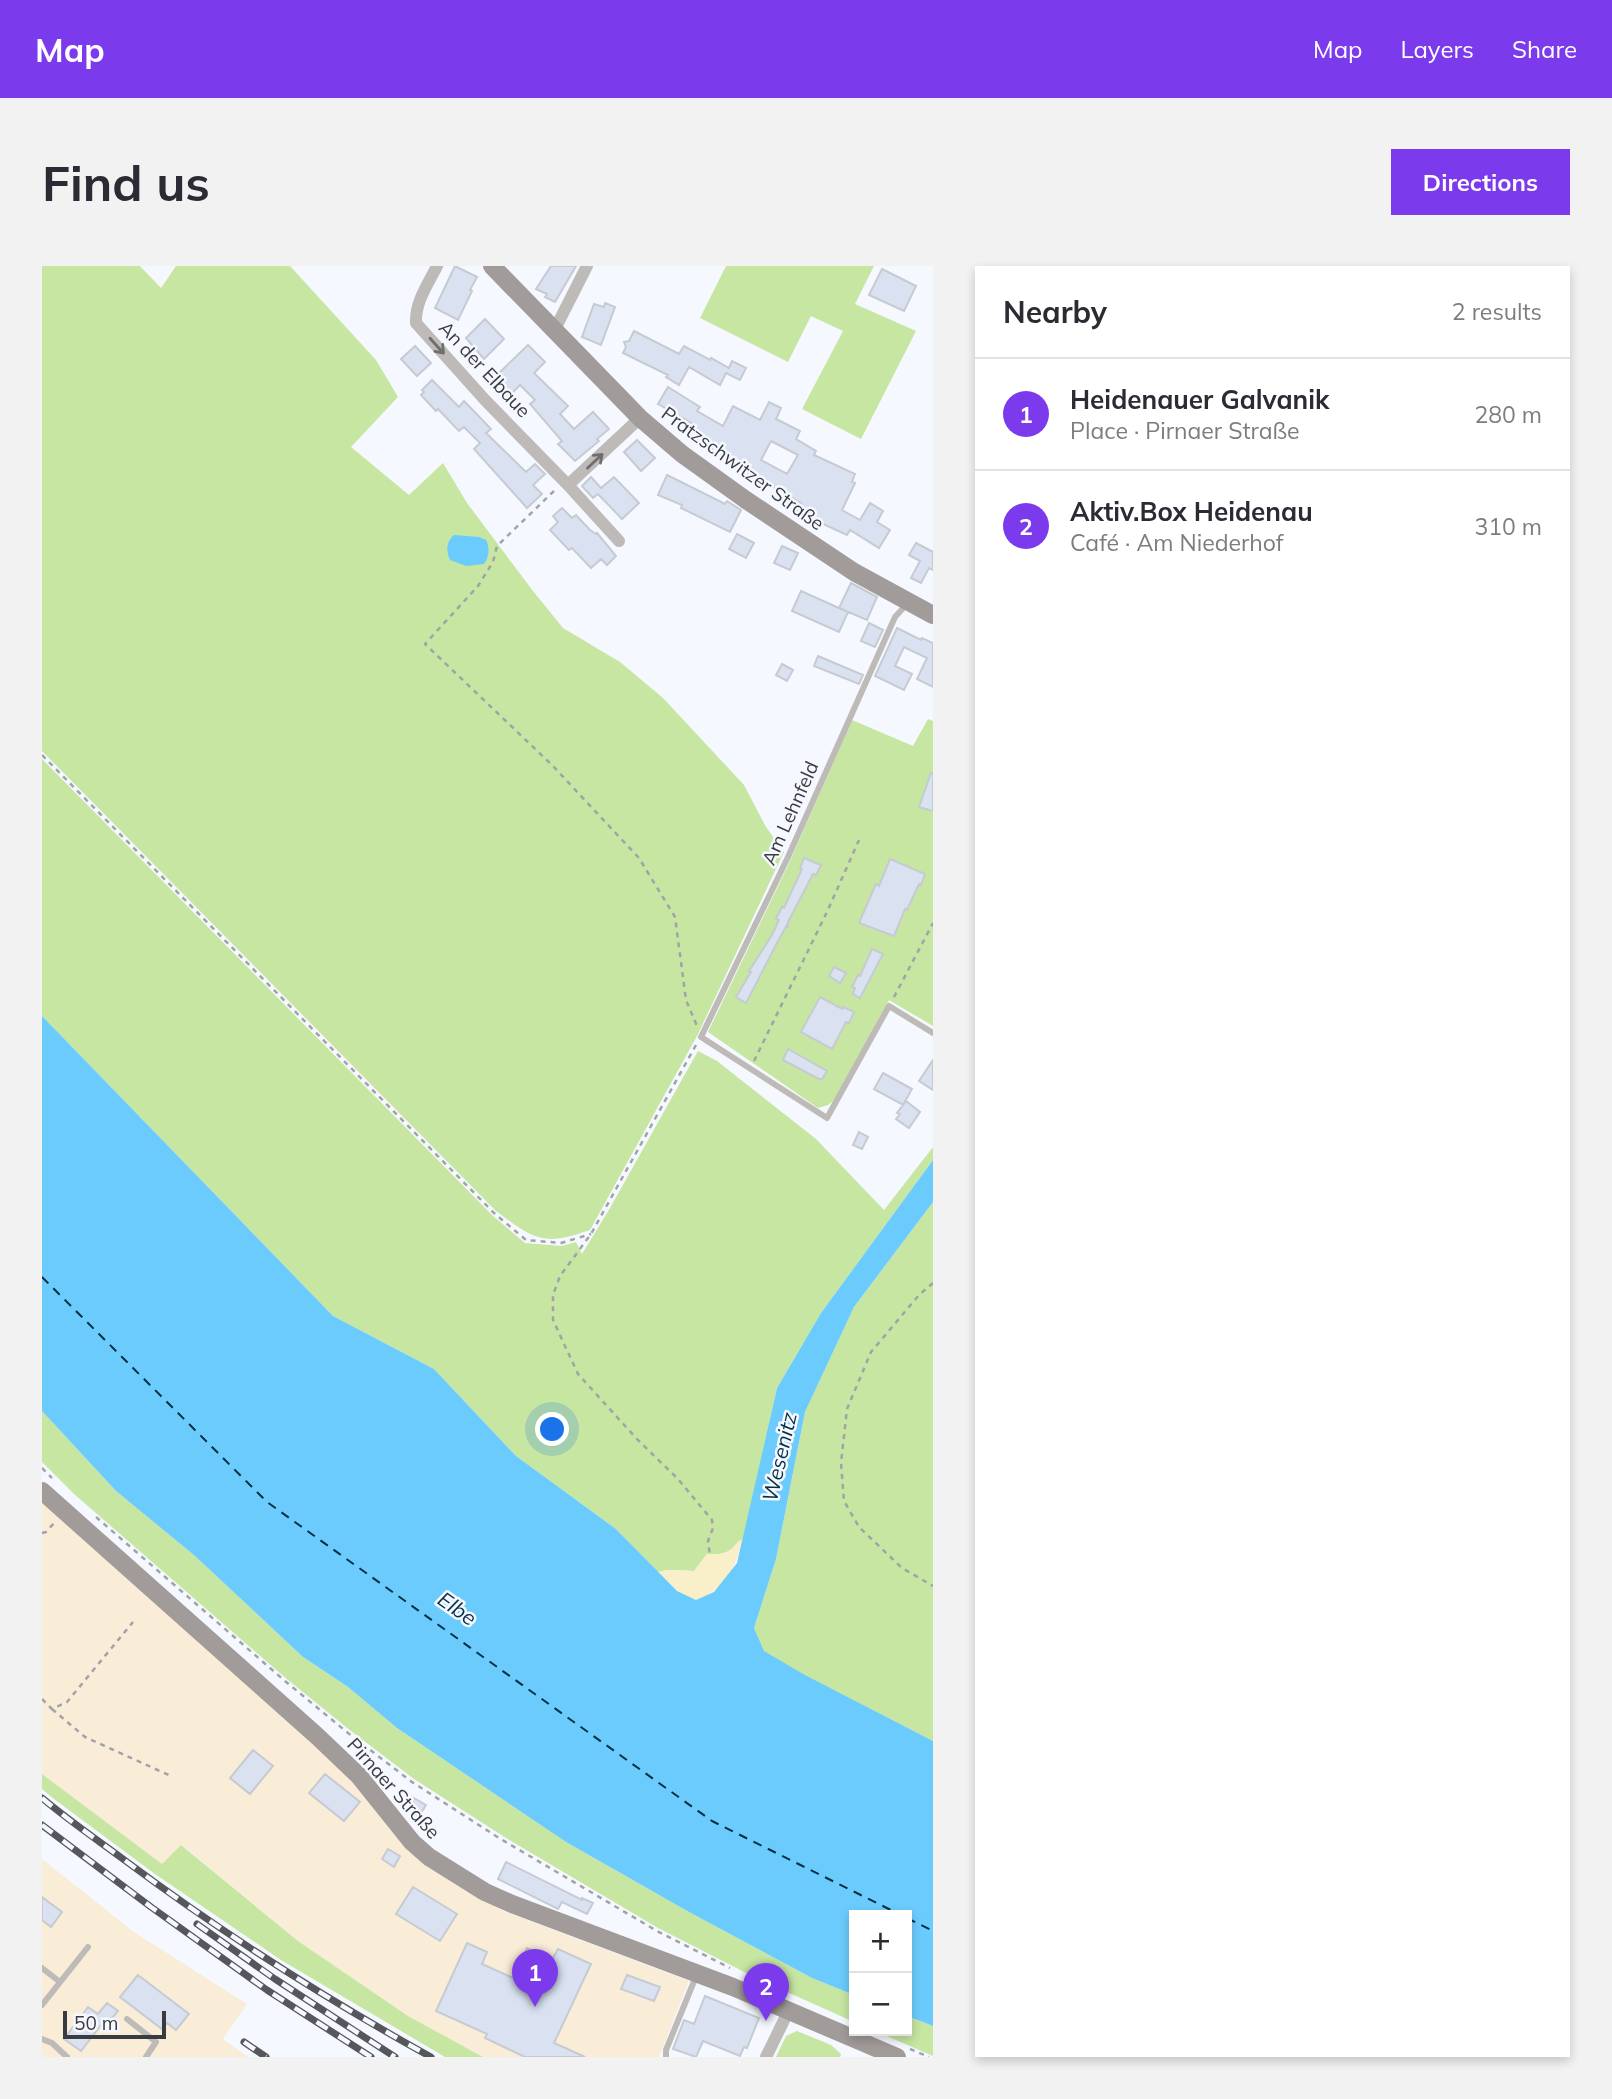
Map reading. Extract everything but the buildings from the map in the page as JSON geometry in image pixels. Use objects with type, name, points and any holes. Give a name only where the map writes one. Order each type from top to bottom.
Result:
[{"type":"street","name":"An der Elbaue","points":[[437,266],[420,300],[416,323],[619,541]]},
{"type":"street","name":"Pratzschwitzer Straße","points":[[492,266],[640,418],[682,454],[854,572],[933,615]]},
{"type":"street","points":[[554,331],[587,266]]},
{"type":"street","points":[[566,483],[640,418]]},
{"type":"street","name":"Pirnaer Straße","points":[[49,1486],[359,1776],[412,1842],[429,1857],[485,1892],[512,1905],[698,1974],[897,2057]]},
{"type":"street","points":[[766,2057],[789,2010]]},
{"type":"lane","name":"Am Lehnfeld","points":[[701,1037],[788,857],[895,617],[908,603]]},
{"type":"lane","points":[[701,1037],[827,1118],[889,1006],[933,1033]]},
{"type":"lane","points":[[42,2005],[88,1947]]},
{"type":"lane","points":[[42,1968],[60,1982]]},
{"type":"lane","points":[[666,2057],[666,2050],[698,1974]]},
{"type":"lane","points":[[127,2019],[156,2042],[146,2057]]},
{"type":"lane","points":[[42,2039],[52,2043],[67,2057]]},
{"type":"path","points":[[566,483],[496,546],[493,562],[478,586],[425,644],[552,765],[639,858],[675,917],[687,1000],[701,1037],[591,1234],[561,1276],[553,1295],[553,1320],[578,1374],[636,1438],[678,1479],[712,1520],[713,1528],[708,1541],[710,1556]]},
{"type":"path","points":[[42,755],[494,1213],[526,1240],[561,1243],[591,1234]]},
{"type":"path","points":[[751,1067],[859,840]]},
{"type":"path","points":[[889,1006],[933,923]]},
{"type":"path","points":[[933,1283],[919,1295],[871,1352],[847,1409],[841,1463],[844,1501],[859,1527],[902,1568],[933,1586]]},
{"type":"path","points":[[42,1468],[49,1486]]},
{"type":"path","points":[[93,1514],[285,1681],[412,1782],[499,1838],[657,1931],[735,1970]]},
{"type":"path","points":[[52,1709],[67,1702],[133,1622]]},
{"type":"path","points":[[42,1699],[85,1737],[173,1777]]},
{"type":"shaded area","points":[[42,1502],[336,1764],[405,1846],[426,1866],[506,1912],[689,1981],[659,2057],[483,2057],[408,2016],[298,1941],[182,1845],[162,1864],[42,1774]]},
{"type":"shaded area","points":[[42,1859],[134,1932],[247,2004],[223,2039],[248,2057],[42,2057]]},
{"type":"green space","points":[[42,266],[140,266],[161,288],[176,266],[290,266],[376,360],[398,397],[351,447],[409,495],[443,463],[467,503],[563,628],[620,662],[663,698],[744,785],[766,827],[784,852],[697,1036],[590,1230],[560,1238],[539,1237],[520,1228],[496,1211],[42,751]]},
{"type":"green space","points":[[726,266],[874,266],[855,304],[916,331],[861,439],[802,409],[843,331],[811,316],[788,362],[700,318]]},
{"type":"green space","points":[[928,719],[933,721],[933,1026],[889,1000],[834,1100],[818,1108],[708,1032],[790,861],[852,720],[913,746]]},
{"type":"green space","points":[[42,759],[493,1216],[525,1243],[562,1246],[576,1242],[582,1254],[698,1051],[717,1061],[816,1139],[884,1210],[933,1147],[933,1160],[821,1313],[777,1388],[743,1539],[727,1552],[707,1554],[694,1571],[658,1572],[616,1529],[516,1456],[434,1369],[333,1316],[42,1016]]},
{"type":"green space","points":[[933,1202],[933,1741],[763,1651],[754,1628],[776,1559],[805,1412],[854,1307]]},
{"type":"green space","points":[[42,1411],[116,1491],[195,1556],[303,1657],[348,1687],[397,1728],[566,1842],[812,1978],[849,1993],[849,2020],[758,1979],[658,1928],[506,1838],[414,1779],[288,1680],[74,1494],[42,1462]]},
{"type":"green space","points":[[42,1774],[162,1864],[181,1845],[298,1941],[408,2016],[483,2057],[445,2057],[281,1960],[155,1874],[54,1799],[42,1789]]},
{"type":"green space","points":[[912,2018],[933,2026],[933,2056],[887,2036],[912,2036]]},
{"type":"green space","points":[[797,2031],[831,2045],[841,2054],[840,2057],[776,2057],[786,2036]]},
{"type":"sand","points":[[743,1539],[737,1560],[728,1576],[715,1590],[697,1601],[677,1591],[658,1572],[694,1571],[707,1554],[727,1552]]},
{"type":"water","points":[[454,535],[486,540],[488,552],[484,564],[466,566],[450,560],[447,547]]},
{"type":"water","points":[[42,1016],[333,1316],[434,1369],[516,1456],[616,1529],[677,1591],[696,1600],[714,1592],[737,1563],[777,1388],[821,1313],[933,1160],[933,1202],[854,1307],[805,1412],[776,1559],[754,1628],[764,1651],[933,1741],[933,2026],[912,2018],[912,1910],[849,1910],[849,1993],[812,1978],[566,1842],[397,1728],[348,1687],[303,1657],[195,1556],[116,1491],[42,1411]]},
{"type":"ferry route","points":[[42,1277],[267,1502],[712,1821],[891,1910]]},
{"type":"ferry route","points":[[912,1920],[933,1931]]},
{"type":"railway","points":[[42,1798],[235,1938],[312,1988],[431,2057]]},
{"type":"railway","points":[[42,1825],[267,1990],[371,2057]]},
{"type":"railway","points":[[197,1924],[275,1979],[395,2057]]},
{"type":"railway","points":[[244,2042],[266,2057]]},
{"type":"place","name":"Heidenauer Galvanik","points":[[535,2007]]},
{"type":"place","name":"Aktiv.Box Heidenau","points":[[766,2021]]},
{"type":"water label","name":"Wesenitz","points":[[780,1457]]},
{"type":"water label","name":"Elbe","points":[[457,1609]]}]
